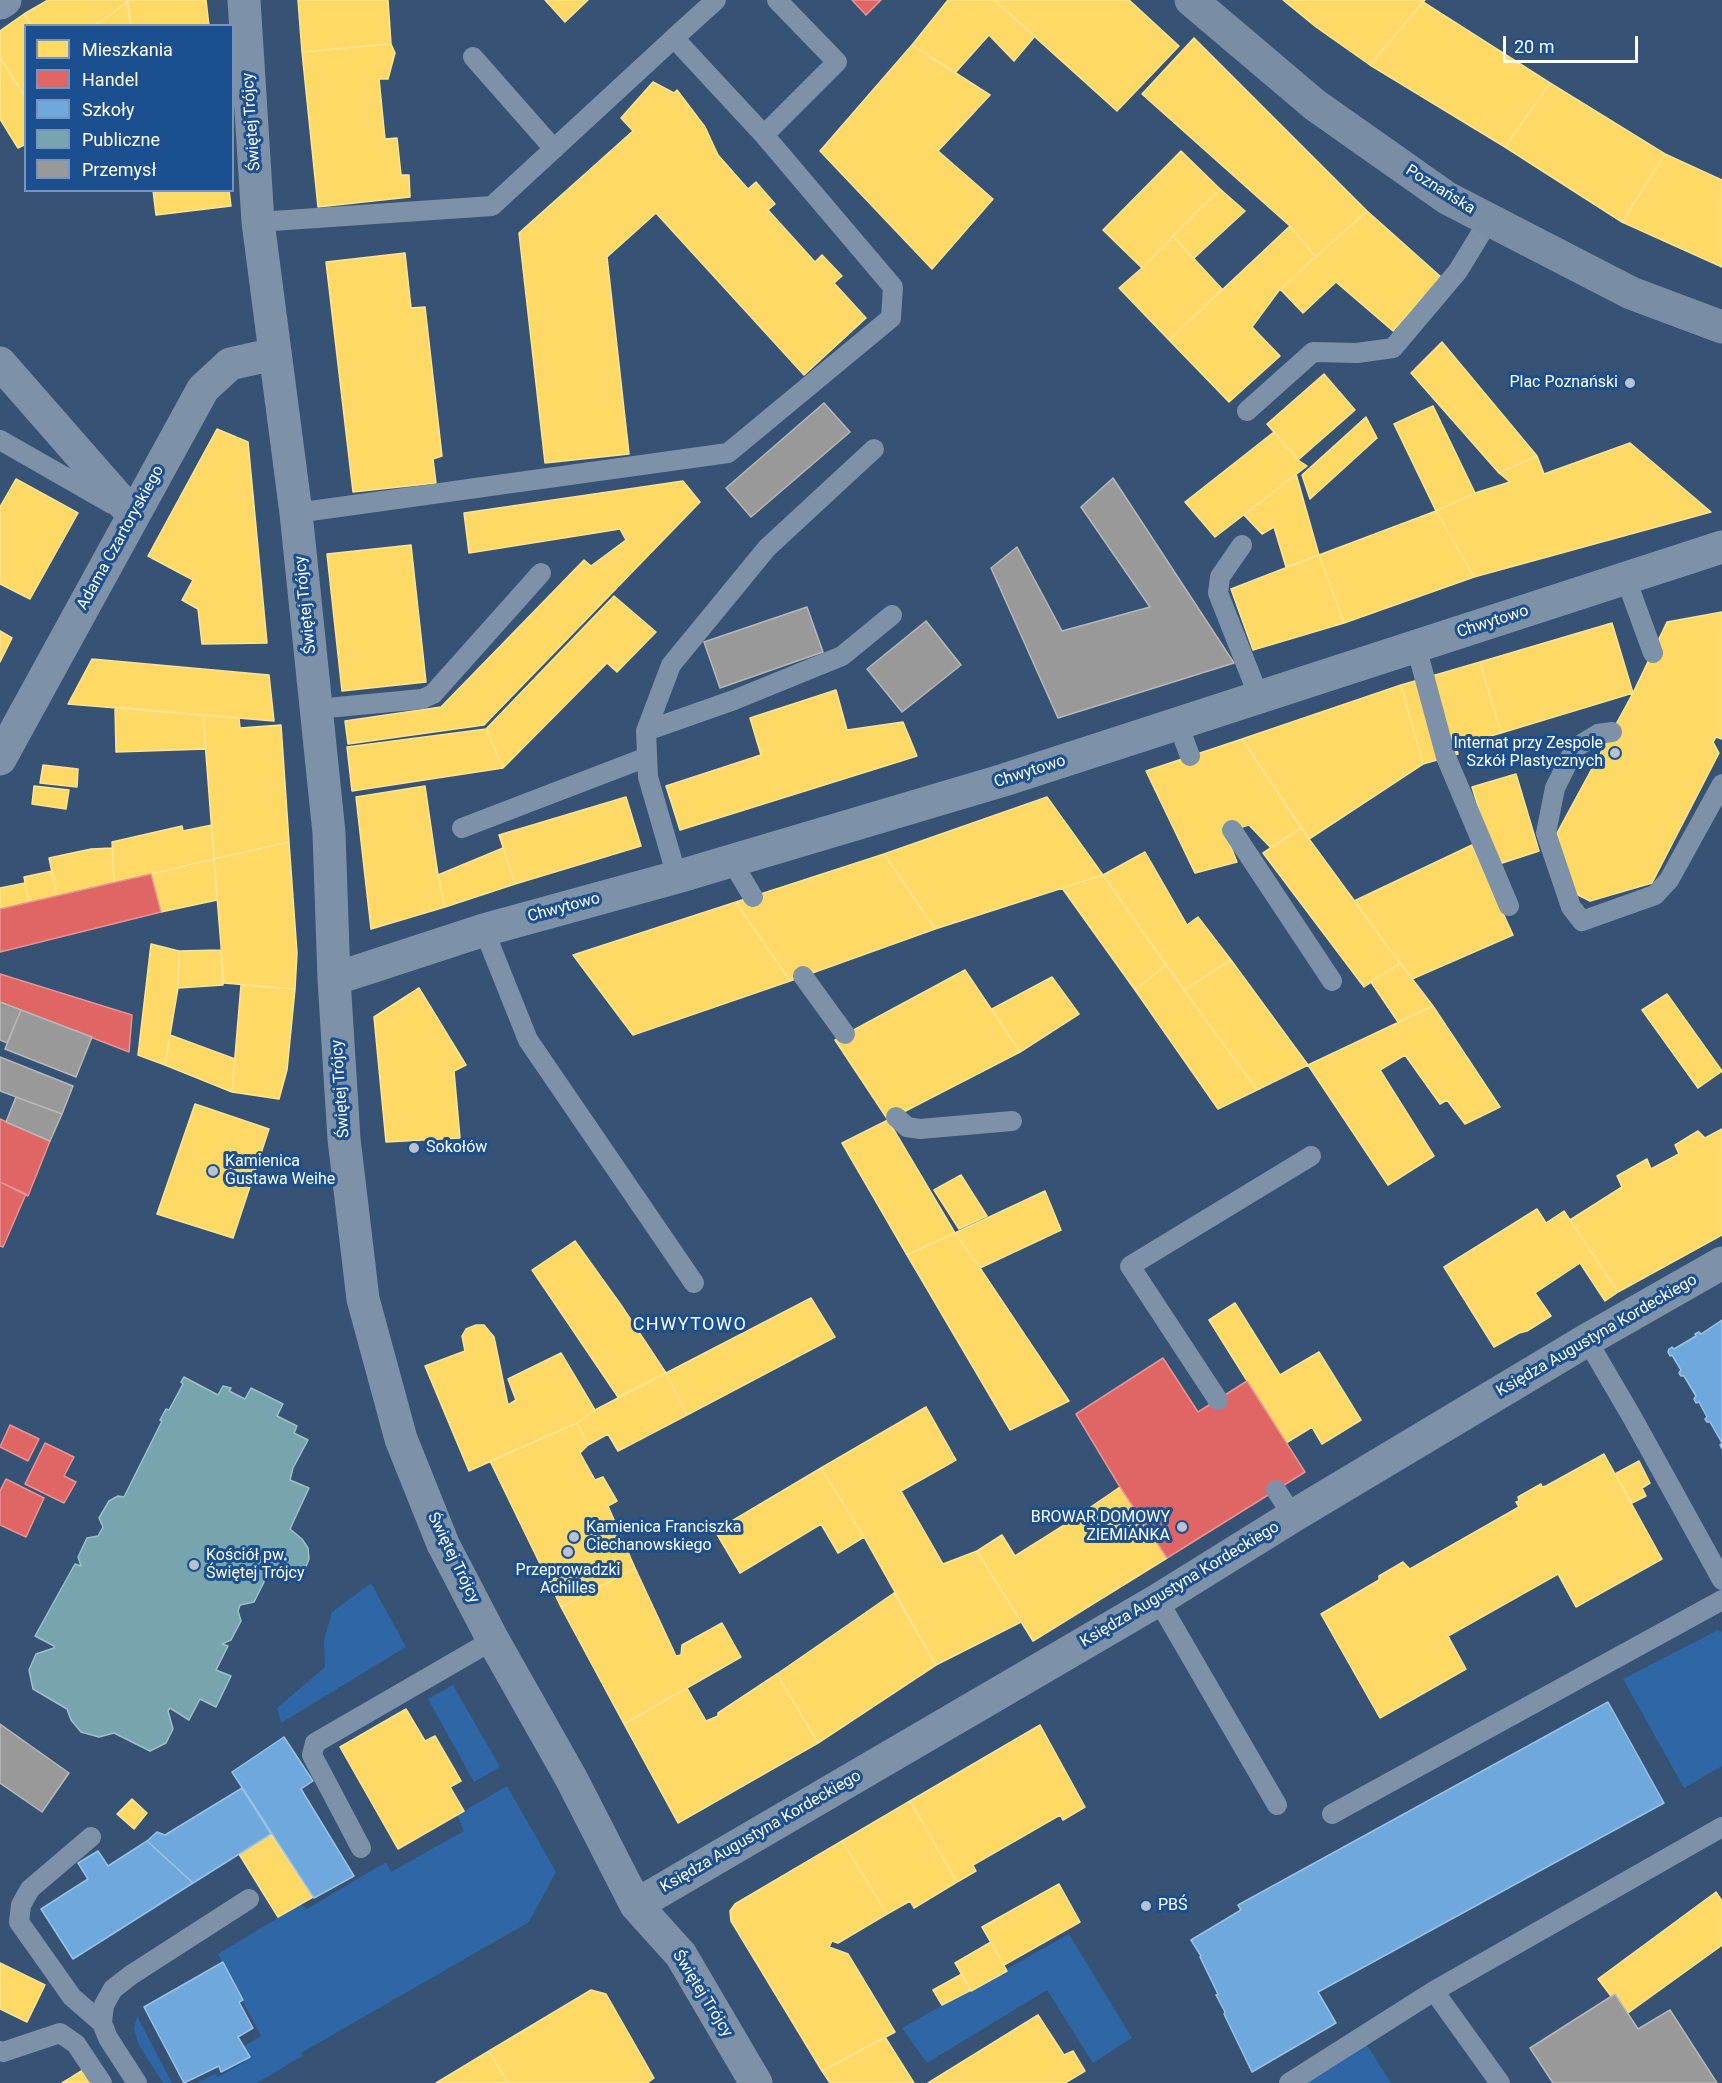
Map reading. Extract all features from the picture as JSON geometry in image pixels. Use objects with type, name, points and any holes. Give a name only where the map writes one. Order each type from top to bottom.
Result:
[{"type":"main road","name":"Poznańska","points":[[1191,0],[1315,105],[1447,198],[1631,293],[1722,327]]},
{"type":"street","points":[[0,3],[5,0]]},
{"type":"street","name":"Świętej Trójcy","points":[[244,0],[258,222],[296,513],[329,833],[334,979],[344,1139],[363,1299],[401,1439],[442,1544],[571,1778],[636,1905],[681,1955],[756,2083]]},
{"type":"street","name":"Adama Czartoryskiego","points":[[0,759],[202,389],[230,364],[274,354]]},
{"type":"street","points":[[0,363],[133,515]]},
{"type":"street","name":"Chwytowo","points":[[334,979],[484,930],[677,877],[1004,780],[1722,547]]},
{"type":"street","name":"Księdza Augustyna Kordeckiego","points":[[636,1905],[1158,1600],[1285,1503],[1587,1340],[1722,1263]]},
{"type":"lane","points":[[258,222],[492,206],[716,0]]},
{"type":"lane","points":[[764,135],[837,62],[777,0]]},
{"type":"lane","points":[[296,513],[728,453],[891,318],[893,287],[764,135],[674,38]]},
{"type":"lane","points":[[473,57],[554,149]]},
{"type":"lane","points":[[1247,411],[1313,352],[1357,353],[1393,348],[1458,271],[1490,220]]},
{"type":"lane","points":[[2,446],[133,515]]},
{"type":"lane","points":[[677,877],[648,777],[646,731],[671,665],[767,548],[874,449]]},
{"type":"lane","points":[[1242,545],[1220,577],[1218,593],[1259,697]]},
{"type":"lane","points":[[316,709],[422,699],[433,694],[541,573]]},
{"type":"lane","points":[[1626,579],[1653,653]]},
{"type":"lane","points":[[646,731],[734,700],[842,656],[892,615]]},
{"type":"lane","points":[[1416,646],[1446,757],[1509,906]]},
{"type":"lane","points":[[1178,724],[1190,756]]},
{"type":"lane","points":[[1612,732],[1598,734],[1575,748],[1555,788],[1546,833],[1571,907],[1582,921],[1654,895],[1669,880],[1722,784]]},
{"type":"lane","points":[[462,828],[647,757]]},
{"type":"lane","points":[[1232,830],[1332,981]]},
{"type":"lane","points":[[731,860],[753,897]]},
{"type":"lane","points":[[484,930],[528,1040],[694,1283]]},
{"type":"lane","points":[[803,976],[845,1034]]},
{"type":"lane","points":[[896,1117],[907,1127],[920,1129],[1012,1121]]},
{"type":"lane","points":[[1218,1400],[1130,1266],[1311,1156]]},
{"type":"lane","points":[[1587,1340],[1722,1580]]},
{"type":"lane","points":[[1158,1600],[1277,1805]]},
{"type":"lane","points":[[1332,1814],[1722,1600]]},
{"type":"lane","points":[[361,1848],[312,1755],[315,1743],[493,1640]]},
{"type":"lane","points":[[1289,2083],[1434,1991],[1722,1827]]},
{"type":"lane","points":[[92,1837],[30,1889],[21,1905],[19,1922],[72,1997],[102,2023],[108,2038],[137,2083]]},
{"type":"lane","points":[[102,2023],[104,2006],[112,1989],[130,1975],[249,1899]]},
{"type":"lane","points":[[1434,1991],[1500,2083]]},
{"type":"lane","points":[[0,2051],[3,2052],[60,2033],[76,2044],[102,2083]]},
{"type":"shaded area","points":[[371,1583],[406,1647],[281,1723],[277,1708],[325,1667],[324,1640],[332,1612]]},
{"type":"shaded area","points":[[1718,1630],[1722,1632],[1722,1766],[1684,1788],[1623,1679]]},
{"type":"shaded area","points":[[453,1685],[500,1767],[474,1782],[428,1699]]},
{"type":"shaded area","points":[[507,1786],[556,1872],[529,1922],[301,2053],[302,2056],[257,2083],[197,2083],[215,2074],[218,2077],[245,2062],[239,2049],[261,2036],[218,1954],[301,1904],[307,1909],[386,1862],[391,1872],[464,1831],[457,1815]]},
{"type":"shaded area","points":[[1069,1934],[1132,2038],[1093,2063],[1047,1990],[927,2063],[902,2028]]},
{"type":"shaded area","points":[[137,2016],[172,2083],[163,2083],[139,2045],[134,2029]]},
{"type":"shaded area","points":[[1365,2042],[1391,2083],[1305,2083]]},
{"type":"building: Mieszkania","points":[[48,0],[126,0],[128,2],[97,24],[31,24],[24,14]]},
{"type":"building: Mieszkania","points":[[126,0],[206,0],[209,24],[131,24]]},
{"type":"building: Mieszkania","points":[[298,0],[388,0],[391,44],[302,52]]},
{"type":"building: Mieszkania","points":[[545,0],[588,0],[565,22]]},
{"type":"building: Mieszkania","points":[[948,0],[994,0],[1035,36],[1014,61],[989,35],[955,73],[912,45]]},
{"type":"building: Mieszkania","points":[[994,0],[1129,0],[1179,46],[1117,111]]},
{"type":"building: Mieszkania","points":[[1283,0],[1425,0],[1370,65],[1316,27]]},
{"type":"building: Mieszkania","points":[[128,2],[131,24],[97,24]]},
{"type":"building: Mieszkania","points":[[1423,2],[1550,83],[1505,147],[1370,65]]},
{"type":"building: Mieszkania","points":[[24,14],[31,24],[24,24],[24,95],[0,58],[0,31]]},
{"type":"building: Mieszkania","points":[[1194,38],[1367,211],[1316,257],[1290,226],[1142,94]]},
{"type":"building: Mieszkania","points":[[391,44],[395,53],[388,79],[379,79],[385,139],[397,138],[401,175],[409,175],[410,197],[318,207],[302,52]]},
{"type":"building: Mieszkania","points":[[912,45],[990,95],[938,151],[993,199],[932,269],[820,151]]},
{"type":"building: Mieszkania","points":[[0,58],[24,95],[24,145],[18,148],[0,119]]},
{"type":"building: Mieszkania","points":[[653,82],[674,93],[677,90],[705,127],[718,155],[748,189],[756,182],[775,204],[768,210],[815,262],[822,255],[842,276],[834,283],[866,318],[804,375],[656,213],[607,257],[629,454],[545,463],[519,233],[633,131],[621,118]]},
{"type":"building: Mieszkania","points":[[1550,83],[1665,154],[1622,222],[1505,147]]},
{"type":"building: Mieszkania","points":[[1181,151],[1220,189],[1142,268],[1103,230]]},
{"type":"building: Mieszkania","points":[[1665,154],[1722,180],[1722,267],[1622,222]]},
{"type":"building: Mieszkania","points":[[1220,189],[1245,211],[1193,259],[1173,236]]},
{"type":"building: Mieszkania","points":[[153,192],[229,192],[231,206],[156,215]]},
{"type":"building: Mieszkania","points":[[1367,211],[1441,277],[1393,331],[1336,282],[1303,313],[1280,289]]},
{"type":"building: Mieszkania","points":[[1290,226],[1316,257],[1280,289],[1252,327],[1280,356],[1229,402],[1169,340]]},
{"type":"building: Mieszkania","points":[[1173,236],[1222,289],[1169,340],[1119,288]]},
{"type":"building: Mieszkania","points":[[405,253],[411,308],[425,307],[442,456],[433,459],[436,483],[353,492],[326,262]]},
{"type":"building: Mieszkania","points":[[1442,342],[1537,456],[1499,473],[1411,373]]},
{"type":"building: Mieszkania","points":[[1324,374],[1355,410],[1298,460],[1267,424]]},
{"type":"building: Mieszkania","points":[[1433,406],[1475,493],[1436,511],[1394,424]]},
{"type":"building: Mieszkania","points":[[1366,417],[1377,438],[1310,499],[1302,475]]},
{"type":"building: Mieszkania","points":[[217,429],[248,442],[267,643],[202,644],[198,609],[182,600],[193,580],[148,556]]},
{"type":"building: Mieszkania","points":[[1274,432],[1298,460],[1307,466],[1215,537],[1185,502]]},
{"type":"building: Mieszkania","points":[[1630,443],[1711,512],[1474,577],[1436,511],[1475,493],[1510,482],[1499,473],[1537,456],[1544,474]]},
{"type":"building: Mieszkania","points":[[1296,474],[1319,555],[1286,567],[1274,527],[1262,534],[1244,515]]},
{"type":"building: Mieszkania","points":[[16,479],[78,513],[30,599],[0,584],[0,507]]},
{"type":"building: Mieszkania","points":[[683,481],[700,502],[484,725],[348,744],[345,721],[441,707],[584,560],[591,566],[626,540],[620,529],[469,553],[464,513]]},
{"type":"building: Mieszkania","points":[[1436,511],[1474,577],[1344,623],[1319,555]]},
{"type":"building: Mieszkania","points":[[411,545],[426,682],[342,691],[327,554]]},
{"type":"building: Mieszkania","points":[[1319,555],[1344,623],[1253,650],[1231,589]]},
{"type":"building: Mieszkania","points":[[614,596],[656,632],[617,672],[607,663],[503,768],[486,729]]},
{"type":"building: Mieszkania","points":[[1722,612],[1722,739],[1716,737],[1713,742],[1719,753],[1652,883],[1590,901],[1570,891],[1557,833],[1633,693],[1667,622]]},
{"type":"building: Mieszkania","points":[[1612,623],[1633,693],[1501,733],[1480,662]]},
{"type":"building: Mieszkania","points":[[0,631],[12,638],[0,662]]},
{"type":"building: Mieszkania","points":[[92,659],[269,675],[274,721],[68,704]]},
{"type":"building: Mieszkania","points":[[1480,662],[1501,733],[1456,746],[1458,754],[1423,764],[1401,685]]},
{"type":"building: Mieszkania","points":[[1401,685],[1423,764],[1309,839],[1242,739]]},
{"type":"building: Mieszkania","points":[[836,690],[847,730],[903,722],[917,756],[680,830],[666,786],[761,755],[750,718]]},
{"type":"building: Mieszkania","points":[[115,707],[203,715],[206,749],[116,752]]},
{"type":"building: Mieszkania","points":[[203,715],[239,718],[240,728],[281,725],[289,842],[214,859]]},
{"type":"building: Mieszkania","points":[[486,729],[503,768],[352,791],[347,747]]},
{"type":"building: Mieszkania","points":[[1242,739],[1301,828],[1271,848],[1249,825],[1225,832],[1237,862],[1195,873],[1146,771]]},
{"type":"building: Mieszkania","points":[[43,765],[78,769],[77,787],[40,783]]},
{"type":"building: Mieszkania","points":[[1516,774],[1539,851],[1496,865],[1472,787]]},
{"type":"building: Mieszkania","points":[[34,786],[69,790],[66,809],[32,804]]},
{"type":"building: Mieszkania","points":[[425,786],[445,907],[371,929],[356,797]]},
{"type":"building: Mieszkania","points":[[626,797],[641,846],[515,884],[499,835]]},
{"type":"building: Mieszkania","points":[[1047,797],[1103,875],[935,929],[884,854]]},
{"type":"building: Mieszkania","points":[[212,825],[214,859],[114,883],[112,842],[182,826],[183,831]]},
{"type":"building: Mieszkania","points":[[1301,828],[1400,963],[1364,987],[1263,853]]},
{"type":"building: Mieszkania","points":[[289,842],[297,953],[295,989],[224,983],[214,859]]},
{"type":"building: Mieszkania","points":[[1472,845],[1513,935],[1412,979],[1354,901]]},
{"type":"building: Mieszkania","points":[[112,848],[114,883],[57,896],[49,858],[91,849]]},
{"type":"building: Mieszkania","points":[[503,848],[515,884],[445,907],[438,875]]},
{"type":"building: Mieszkania","points":[[1145,852],[1187,925],[1198,917],[1231,960],[1184,990],[1103,875]]},
{"type":"building: Mieszkania","points":[[884,854],[935,929],[790,981],[736,902]]},
{"type":"building: Mieszkania","points":[[214,859],[217,900],[161,912],[151,874]]},
{"type":"building: Mieszkania","points":[[52,871],[57,896],[29,903],[24,877]]},
{"type":"building: Mieszkania","points":[[1103,875],[1166,965],[1135,990],[1062,888]]},
{"type":"building: Mieszkania","points":[[25,883],[29,903],[0,909],[0,888]]},
{"type":"building: Mieszkania","points":[[736,902],[790,981],[633,1035],[573,955]]},
{"type":"building: Mieszkania","points":[[151,944],[179,951],[178,988],[165,1065],[138,1055]]},
{"type":"building: Mieszkania","points":[[221,950],[223,985],[178,988],[179,951]]},
{"type":"building: Mieszkania","points":[[1231,960],[1308,1065],[1257,1090],[1184,990]]},
{"type":"building: Mieszkania","points":[[1400,963],[1433,1006],[1398,1022],[1371,982]]},
{"type":"building: Mieszkania","points":[[1166,965],[1257,1090],[1218,1109],[1135,990]]},
{"type":"building: Mieszkania","points":[[965,970],[1020,1052],[888,1120],[835,1040]]},
{"type":"building: Mieszkania","points":[[1052,977],[1079,1014],[1020,1052],[992,1009]]},
{"type":"building: Mieszkania","points":[[241,985],[295,989],[287,1070],[279,1099],[232,1092]]},
{"type":"building: Mieszkania","points":[[419,988],[466,1065],[454,1071],[460,1138],[386,1142],[374,1017]]},
{"type":"building: Mieszkania","points":[[1667,994],[1722,1071],[1698,1088],[1642,1010]]},
{"type":"building: Mieszkania","points":[[1433,1006],[1500,1107],[1465,1124],[1447,1100],[1440,1104],[1405,1055],[1380,1070],[1434,1156],[1388,1185],[1308,1065]]},
{"type":"building: Mieszkania","points":[[170,1035],[235,1059],[232,1092],[165,1065]]},
{"type":"building: Mieszkania","name":"Kamienica Gustawa Weihe","points":[[195,1104],[269,1129],[233,1238],[157,1214]]},
{"type":"building: Mieszkania","points":[[888,1120],[955,1233],[907,1255],[842,1143]]},
{"type":"building: Mieszkania","points":[[1722,1129],[1722,1235],[1618,1292],[1570,1220],[1622,1187],[1617,1176],[1647,1159],[1651,1169],[1679,1154],[1675,1145],[1698,1131],[1705,1138]]},
{"type":"building: Mieszkania","points":[[961,1175],[987,1216],[959,1229],[934,1190]]},
{"type":"building: Mieszkania","points":[[1045,1191],[1061,1230],[980,1268],[955,1233]]},
{"type":"building: Mieszkania","points":[[1537,1209],[1546,1223],[1564,1211],[1618,1292],[1605,1301],[1580,1263],[1535,1293],[1551,1316],[1494,1347],[1444,1267]]},
{"type":"building: Mieszkania","points":[[955,1233],[1069,1401],[1010,1430],[907,1255]]},
{"type":"building: Mieszkania","points":[[575,1241],[666,1373],[618,1397],[532,1270]]},
{"type":"building: Mieszkania","points":[[811,1298],[835,1337],[687,1415],[666,1373]]},
{"type":"building: Mieszkania","points":[[1235,1303],[1280,1375],[1319,1352],[1361,1420],[1322,1444],[1312,1427],[1286,1443],[1209,1320]]},
{"type":"building: Mieszkania","points":[[484,1325],[494,1337],[508,1405],[516,1400],[508,1379],[561,1353],[595,1410],[577,1423],[469,1471],[425,1366],[465,1351],[462,1336],[466,1329]]},
{"type":"building: Mieszkania","points":[[666,1373],[687,1415],[618,1451],[608,1434],[588,1445],[577,1423],[595,1410]]},
{"type":"building: Mieszkania","points":[[926,1407],[956,1460],[901,1491],[943,1564],[977,1551],[1021,1622],[936,1665],[864,1537],[821,1468]]},
{"type":"building: Mieszkania","name":"Kamienica Franciszka Ciechanowskiego","points":[[577,1423],[588,1445],[580,1453],[595,1480],[603,1477],[617,1501],[608,1506],[635,1568],[561,1607],[490,1461]]},
{"type":"building: Mieszkania","points":[[1604,1454],[1662,1559],[1576,1607],[1558,1574],[1448,1636],[1466,1669],[1380,1718],[1321,1614],[1379,1580],[1379,1576],[1403,1562],[1410,1569],[1519,1507],[1516,1502],[1519,1501],[1518,1497],[1541,1484],[1542,1487],[1546,1486]]},
{"type":"building: Mieszkania","points":[[1639,1461],[1650,1483],[1642,1488],[1646,1496],[1632,1503],[1615,1474]]},
{"type":"building: Mieszkania","points":[[821,1468],[864,1537],[838,1553],[821,1524],[740,1573],[715,1531]]},
{"type":"building: Mieszkania","points":[[1120,1487],[1167,1558],[1033,1641],[977,1551],[1002,1535],[1015,1556]]},
{"type":"building: Mieszkania","points":[[635,1568],[676,1656],[681,1655],[682,1645],[722,1623],[741,1657],[624,1724],[561,1607]]},
{"type":"building: Mieszkania","points":[[894,1593],[936,1665],[818,1743],[777,1674]]},
{"type":"building: Mieszkania","points":[[777,1674],[818,1743],[678,1823],[624,1724],[687,1688],[706,1721],[718,1716],[718,1713]]},
{"type":"building: Mieszkania","points":[[406,1709],[425,1741],[435,1736],[461,1781],[450,1787],[464,1811],[398,1849],[340,1747]]},
{"type":"building: Mieszkania","points":[[1040,1725],[1085,1807],[1063,1820],[1060,1815],[973,1865],[976,1871],[957,1882],[910,1801]]},
{"type":"building: Mieszkania","points":[[132,1799],[147,1813],[134,1829],[117,1814]]},
{"type":"building: Mieszkania","points":[[910,1801],[957,1882],[914,1908],[910,1901],[887,1914],[842,1841]]},
{"type":"building: Mieszkania","points":[[271,1834],[313,1897],[278,1917],[239,1854]]},
{"type":"building: Mieszkania","points":[[842,1841],[887,1914],[838,1943],[832,1941],[829,1947],[848,1954],[895,2032],[822,2071],[731,1921],[730,1911],[735,1904]]},
{"type":"building: Mieszkania","points":[[1059,1884],[1080,1922],[1004,1965],[982,1927]]},
{"type":"building: Mieszkania","points":[[1716,1892],[1722,1901],[1722,1945],[1628,2013],[1615,1994],[1611,1996],[1598,1979]]},
{"type":"building: Mieszkania","points":[[991,1942],[1007,1971],[971,1991],[955,1963]]},
{"type":"building: Mieszkania","points":[[0,1963],[45,1985],[27,2022],[0,2009]]},
{"type":"building: Mieszkania","points":[[962,1974],[971,1990],[942,2005],[933,1990]]},
{"type":"building: Mieszkania","points":[[591,1990],[606,1994],[654,2078],[647,2083],[508,2083],[489,2051]]},
{"type":"building: Mieszkania","points":[[1038,2015],[1064,2055],[1073,2051],[1085,2071],[1065,2083],[928,2083]]},
{"type":"building: Mieszkania","points":[[885,2037],[914,2083],[830,2083],[822,2071]]},
{"type":"building: Mieszkania","points":[[489,2051],[508,2083],[436,2083]]},
{"type":"building: Mieszkania","points":[[83,2070],[91,2083],[62,2083]]},
{"type":"building: Handel","points":[[852,0],[881,0],[866,15]]},
{"type":"building: Handel","points":[[151,874],[161,912],[0,952],[0,909]]},
{"type":"building: Handel","points":[[0,974],[132,1015],[129,1052],[0,1002]]},
{"type":"building: Handel","points":[[0,1119],[50,1141],[28,1196],[0,1182]]},
{"type":"building: Handel","points":[[0,1182],[26,1194],[3,1247],[0,1246]]},
{"type":"building: Handel","points":[[1163,1358],[1198,1412],[1247,1381],[1305,1472],[1167,1558],[1120,1487],[1076,1414]]},
{"type":"building: Handel","points":[[10,1425],[39,1439],[28,1461],[0,1447]]},
{"type":"building: Handel","points":[[45,1443],[74,1457],[64,1476],[76,1482],[64,1503],[25,1484]]},
{"type":"building: Handel","points":[[6,1479],[44,1498],[26,1537],[0,1525],[0,1491]]},
{"type":"building: Szkoły","points":[[1722,1320],[1722,1443],[1710,1422],[1705,1419],[1707,1417],[1699,1402],[1696,1403],[1694,1399],[1696,1396],[1684,1376],[1679,1373],[1681,1370],[1668,1352],[1672,1347],[1674,1349],[1696,1336],[1695,1334],[1699,1332],[1701,1334]]},
{"type":"building: Szkoły","points":[[1608,1702],[1664,1803],[1318,1992],[1336,2023],[1252,2072],[1224,2014],[1201,1956],[1191,1940],[1241,1910],[1238,1905]]},
{"type":"building: Szkoły","points":[[284,1737],[313,1781],[301,1789],[354,1876],[314,1898],[232,1772]]},
{"type":"building: Szkoły","points":[[242,1788],[271,1834],[193,1883],[147,1841],[157,1832],[165,1835]]},
{"type":"building: Szkoły","points":[[147,1841],[193,1883],[73,1959],[41,1909],[88,1879],[78,1863],[98,1851],[108,1866]]},
{"type":"building: Szkoły","points":[[223,1962],[243,2000],[239,2002],[253,2028],[238,2037],[250,2057],[221,2072],[219,2066],[184,2083],[144,2007]]},
{"type":"building: Publiczne","name":"Kościół pw. Świętej Trójcy","points":[[184,1377],[218,1395],[223,1386],[231,1388],[229,1391],[245,1399],[251,1388],[283,1404],[277,1416],[297,1426],[294,1433],[308,1440],[293,1468],[290,1480],[309,1488],[290,1529],[302,1539],[308,1548],[309,1559],[303,1574],[295,1578],[281,1577],[264,1570],[264,1582],[254,1602],[240,1605],[238,1611],[241,1621],[231,1640],[222,1644],[228,1646],[216,1670],[231,1676],[216,1707],[200,1699],[189,1720],[170,1708],[168,1711],[173,1729],[166,1743],[150,1751],[114,1733],[99,1737],[81,1732],[71,1720],[67,1709],[33,1689],[29,1670],[36,1654],[54,1648],[35,1636],[75,1564],[81,1566],[78,1557],[87,1538],[98,1536],[103,1527],[99,1518],[109,1501],[118,1496],[124,1497],[162,1421],[160,1420],[166,1409],[169,1410],[183,1384],[181,1382]]},
{"type":"building: Przemysł","points":[[824,403],[850,432],[751,517],[726,488]]},
{"type":"building: Przemysł","points":[[1113,478],[1234,663],[1058,718],[991,568],[1017,547],[1062,631],[1150,607],[1081,507]]},
{"type":"building: Przemysł","points":[[807,607],[823,652],[720,688],[704,642]]},
{"type":"building: Przemysł","points":[[926,621],[961,665],[902,712],[867,669]]},
{"type":"building: Przemysł","points":[[0,1002],[21,1010],[7,1043],[0,1040]]},
{"type":"building: Przemysł","points":[[21,1010],[92,1037],[76,1077],[5,1049]]},
{"type":"building: Przemysł","points":[[0,1057],[73,1086],[62,1114],[0,1091]]},
{"type":"building: Przemysł","points":[[16,1097],[62,1114],[50,1141],[6,1122]]},
{"type":"building: Przemysł","points":[[0,1724],[69,1773],[42,1812],[0,1783]]},
{"type":"building: Przemysł","points":[[1615,1994],[1638,2029],[1670,2010],[1717,2083],[1553,2083],[1530,2048]]},
{"type":"place","name":"Plac Poznański","points":[[1630,383]]},
{"type":"place","name":"Internat przy Zespole Szkół Plastycznych","points":[[1615,753]]},
{"type":"place","name":"Sokołów","points":[[414,1148]]},
{"type":"place","name":"Kamienica Gustawa Weihe","points":[[213,1171]]},
{"type":"place","name":"BROWAR DOMOWY ZIEMIANKA","points":[[1182,1527]]},
{"type":"place","name":"Kamienica Franciszka Ciechanowskiego","points":[[574,1537]]},
{"type":"place","name":"Przeprowadzki Achilles","points":[[568,1552]]},
{"type":"place","name":"Kościół pw. Świętej Trójcy","points":[[194,1565]]},
{"type":"place","name":"PBŚ","points":[[1146,1906]]},
{"type":"district","name":"CHWYTOWO","points":[[690,1325]]}]
